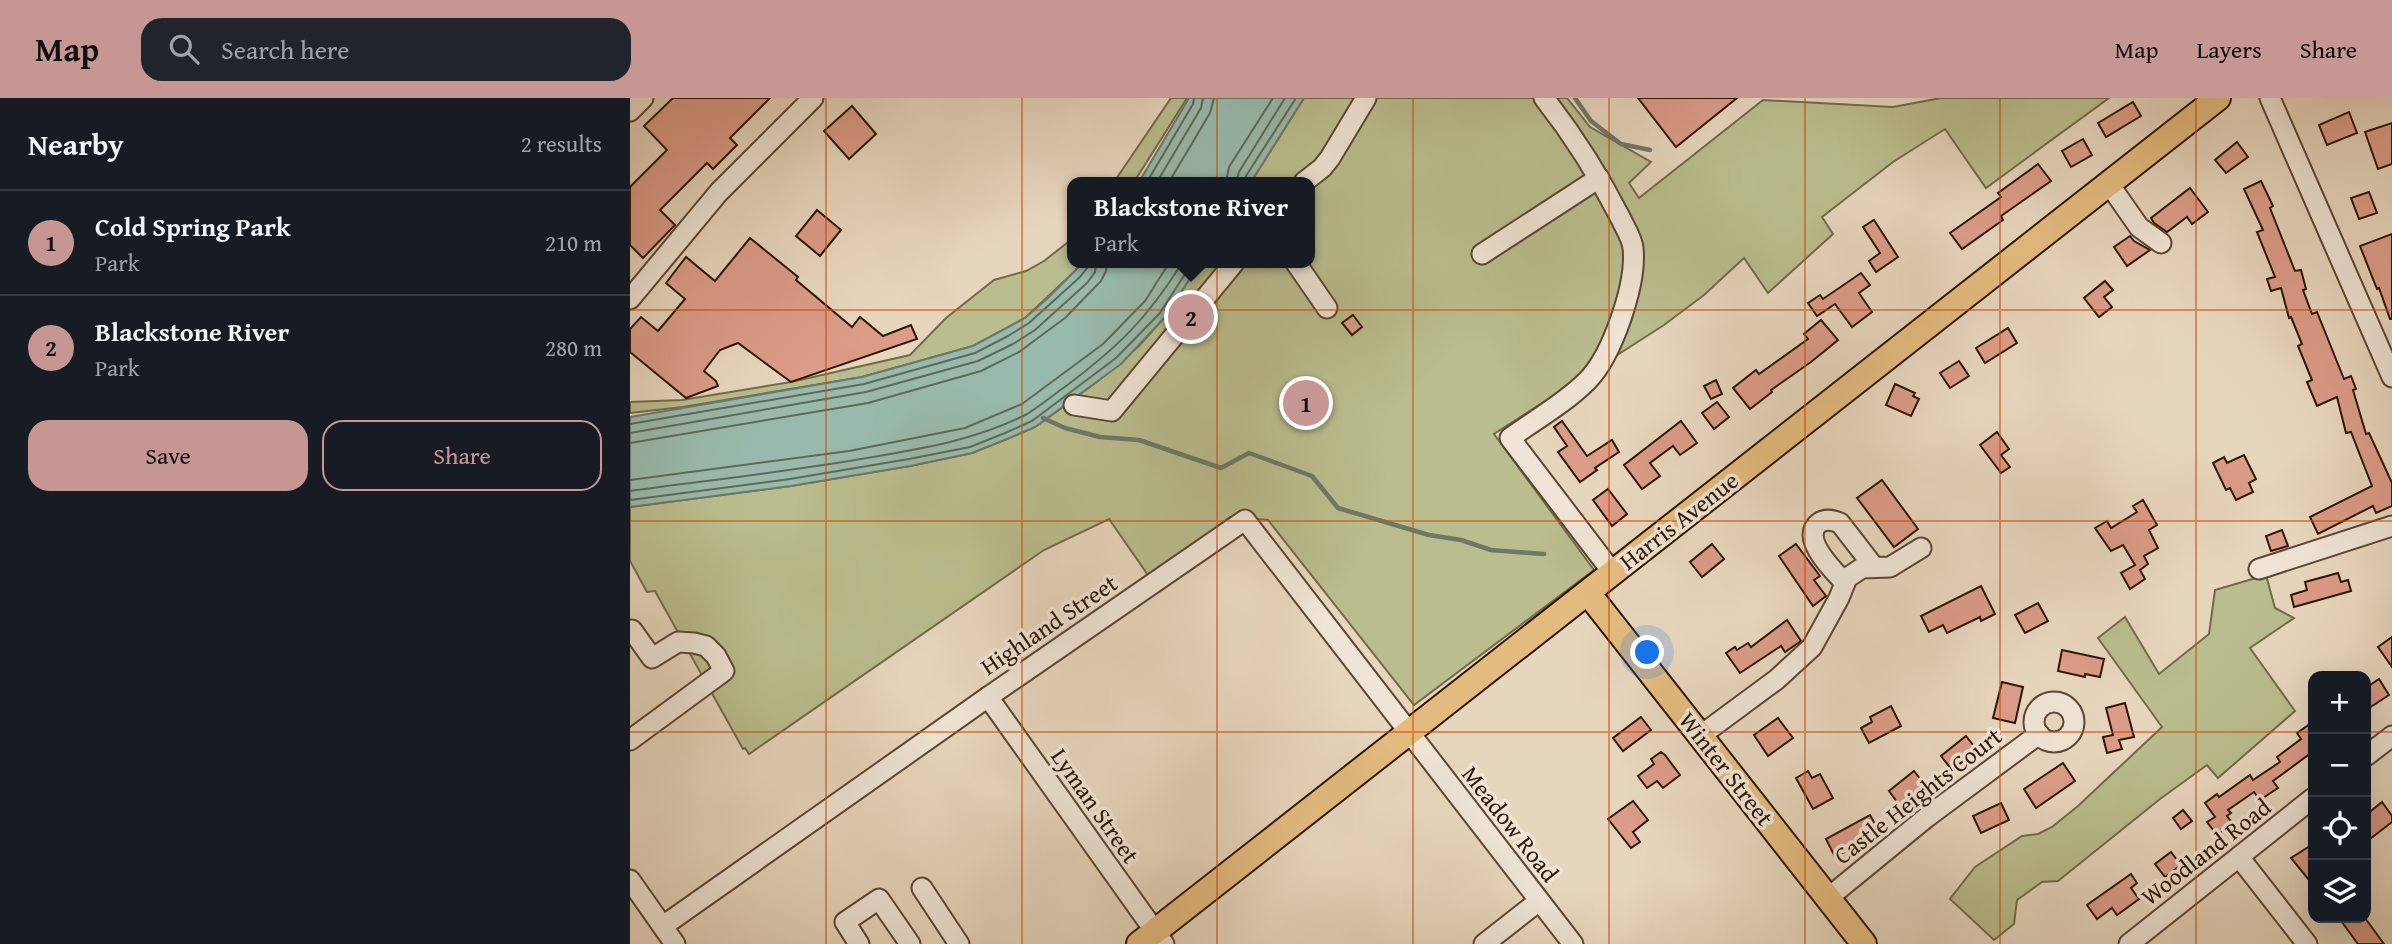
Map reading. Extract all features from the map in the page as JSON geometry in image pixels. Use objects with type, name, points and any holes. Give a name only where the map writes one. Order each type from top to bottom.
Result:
[{"type":"main road","name":"Harris Avenue","points":[[1152,940],[1409,733],[2218,98]]},
{"type":"main road","name":"Winter Street","points":[[1588,593],[1864,944]]},
{"type":"street","points":[[630,111],[643,98]]},
{"type":"street","points":[[630,299],[719,192],[813,98]]},
{"type":"street","points":[[1310,177],[1322,168],[1366,98]]},
{"type":"street","points":[[1544,98],[1599,178],[1630,238],[1633,248],[1629,292],[1618,330],[1599,367],[1587,382],[1510,438],[1613,573]]},
{"type":"street","points":[[2270,98],[2392,377]]},
{"type":"street","points":[[1482,254],[1599,178]]},
{"type":"street","points":[[2109,184],[2139,227],[2161,243]]},
{"type":"street","points":[[1074,405],[1112,411],[1230,268]]},
{"type":"street","points":[[1299,268],[1327,308]]},
{"type":"street","name":"Highland Street","points":[[663,926],[1245,520],[1409,733]]},
{"type":"street","points":[[1845,583],[1821,556],[1815,544],[1815,526],[1824,520],[1840,523],[1874,567]]},
{"type":"street","points":[[2259,569],[2392,526]]},
{"type":"street","points":[[1700,736],[1776,680],[1812,647],[1847,578],[1862,568],[1890,567],[1921,548]]},
{"type":"street","points":[[630,740],[724,671],[716,656],[706,646],[694,643],[678,642],[652,658],[632,629]]},
{"type":"street","name":"Lyman Street","points":[[988,697],[1152,940]]},
{"type":"street","name":"Meadow Road","points":[[1409,733],[1573,944]]},
{"type":"street","name":"Castle Heights Court","points":[[1828,898],[1927,817],[2039,734]]},
{"type":"street","points":[[2371,752],[2392,736]]},
{"type":"street","name":"Woodland Road","points":[[2129,944],[2308,802]]},
{"type":"street","points":[[2239,858],[2307,944]]},
{"type":"street","points":[[630,880],[675,944]]},
{"type":"street","points":[[922,888],[959,944]]},
{"type":"street","points":[[859,944],[845,922],[879,899],[910,944]]},
{"type":"street","points":[[1484,944],[1539,901]]},
{"type":"green space","points":[[1171,98],[1187,98],[1137,177],[1117,177]]},
{"type":"green space","points":[[1304,98],[1567,98],[1590,127],[1651,162],[1629,183],[1639,198],[1763,100],[1893,107],[1941,98],[2109,98],[1986,188],[1945,129],[1893,162],[1822,217],[1833,234],[1768,293],[1744,258],[1704,295],[1664,325],[1494,434],[1594,570],[1414,705],[1268,520],[1230,517],[1150,578],[1109,519],[1044,550],[749,754],[743,749],[655,591],[647,592],[630,561],[630,507],[791,486],[910,466],[972,453],[1035,427],[1098,381],[1139,346],[1165,317],[1197,268],[1315,268],[1315,177],[1254,177]]},
{"type":"green space","points":[[1067,243],[1067,268],[1077,268],[1025,318],[973,346],[862,377],[683,407],[630,413],[630,402],[682,400],[791,382],[910,355],[946,318],[994,280],[1026,271]]},
{"type":"green space","points":[[2266,575],[2275,608],[2294,618],[2250,648],[2295,711],[2218,778],[2207,765],[2058,881],[2042,882],[2017,900],[2014,924],[1994,940],[1950,899],[1975,867],[2022,836],[2038,834],[2052,827],[2162,727],[2098,638],[2125,617],[2159,674],[2209,634],[2215,590]]},
{"type":"water","points":[[1189,98],[1304,98],[1254,177],[1142,177]]},
{"type":"water","points":[[1078,268],[1197,268],[1165,317],[1121,364],[1035,427],[972,453],[910,466],[791,486],[630,507],[630,417],[862,377],[973,346],[1025,318]]},
{"type":"building","points":[[673,98],[770,98],[730,138],[737,145],[713,169],[707,163],[660,210],[675,225],[643,258],[630,245],[630,187],[667,150],[644,126]]},
{"type":"building","points":[[1638,98],[1737,98],[1676,147]]},
{"type":"building","points":[[2133,102],[2141,116],[2106,137],[2098,123]]},
{"type":"building","points":[[852,106],[876,134],[849,159],[824,131]]},
{"type":"building","points":[[2349,112],[2357,133],[2327,145],[2319,125]]},
{"type":"building","points":[[2392,123],[2392,164],[2378,169],[2365,132]]},
{"type":"building","points":[[2083,139],[2092,155],[2071,167],[2062,151]]},
{"type":"building","points":[[2237,142],[2248,157],[2226,173],[2215,160]]},
{"type":"building","points":[[2038,164],[2051,181],[2001,216],[2003,220],[1962,249],[1950,233],[2001,197],[1998,193]]},
{"type":"building","points":[[2261,181],[2273,206],[2270,208],[2295,271],[2301,270],[2306,289],[2303,290],[2312,314],[2317,312],[2344,379],[2351,376],[2366,434],[2369,433],[2392,483],[2392,506],[2376,513],[2373,506],[2318,534],[2310,517],[2372,486],[2351,432],[2346,433],[2337,397],[2317,406],[2307,382],[2312,380],[2298,346],[2302,344],[2291,317],[2289,318],[2281,288],[2271,291],[2267,279],[2275,277],[2257,232],[2263,230],[2244,189]]},
{"type":"building","points":[[2190,188],[2208,212],[2192,224],[2187,217],[2167,232],[2154,223],[2151,218]]},
{"type":"building","points":[[2369,192],[2377,213],[2359,219],[2351,198]]},
{"type":"building","points":[[817,210],[841,230],[820,256],[796,236]]},
{"type":"building","points":[[1874,220],[1898,257],[1876,272],[1869,261],[1880,253],[1863,227]]},
{"type":"building","points":[[2392,234],[2392,319],[2390,319],[2360,246]]},
{"type":"building","points":[[2130,236],[2150,250],[2127,266],[2114,247]]},
{"type":"building","points":[[750,238],[798,277],[796,280],[852,327],[860,317],[883,336],[911,325],[917,339],[791,382],[738,343],[720,350],[704,371],[718,386],[686,398],[630,352],[630,329],[641,317],[658,331],[685,299],[666,283],[686,257],[715,281]]},
{"type":"building","points":[[1861,273],[1870,285],[1859,293],[1872,312],[1852,327],[1835,304],[1817,316],[1808,303],[1820,295],[1823,299]]},
{"type":"building","points":[[2105,281],[2113,290],[2104,297],[2112,307],[2099,317],[2084,298]]},
{"type":"building","points":[[1353,315],[1362,327],[1352,335],[1342,323]]},
{"type":"building","points":[[1821,320],[1838,340],[1750,409],[1733,388],[1756,370],[1759,374],[1808,339],[1804,334]]},
{"type":"building","points":[[2008,328],[2017,343],[1985,363],[1976,348]]},
{"type":"building","points":[[1959,361],[1969,376],[1950,388],[1940,373]]},
{"type":"building","points":[[1716,380],[1722,394],[1711,399],[1704,386]]},
{"type":"building","points":[[1895,384],[1915,393],[1913,396],[1919,399],[1911,416],[1886,405]]},
{"type":"building","points":[[1717,402],[1729,417],[1714,429],[1702,413]]},
{"type":"building","points":[[1562,421],[1587,456],[1612,440],[1619,452],[1580,482],[1558,452],[1567,446],[1554,427]]},
{"type":"building","points":[[1681,421],[1697,443],[1680,455],[1673,446],[1650,463],[1660,476],[1642,489],[1624,465]]},
{"type":"building","points":[[1997,432],[2009,449],[2001,455],[2010,467],[2001,473],[1980,445]]},
{"type":"building","points":[[2244,455],[2256,479],[2249,483],[2253,492],[2236,500],[2230,488],[2226,490],[2213,463],[2224,457],[2227,463]]},
{"type":"building","points":[[1882,480],[1918,529],[1894,547],[1857,498]]},
{"type":"building","points":[[1608,489],[1627,514],[1612,526],[1593,500]]},
{"type":"building","points":[[2143,500],[2157,525],[2149,530],[2158,548],[2144,556],[2148,564],[2140,570],[2145,579],[2130,589],[2121,573],[2135,565],[2123,545],[2111,551],[2095,528],[2107,521],[2111,528],[2137,512],[2133,506]]},
{"type":"building","points":[[2282,530],[2288,546],[2271,551],[2266,536]]},
{"type":"building","points":[[1712,544],[1724,559],[1702,577],[1690,562]]},
{"type":"building","points":[[1796,544],[1820,576],[1814,580],[1826,596],[1813,606],[1779,556]]},
{"type":"building","points":[[2338,573],[2341,582],[2348,580],[2351,591],[2294,607],[2291,595],[2307,590],[2305,582]]},
{"type":"building","points":[[1981,586],[1995,614],[1981,621],[1980,617],[1947,633],[1943,625],[1929,632],[1921,616]]},
{"type":"building","points":[[2038,603],[2048,621],[2025,633],[2015,615]]},
{"type":"building","points":[[1787,620],[1801,641],[1785,652],[1781,646],[1740,673],[1726,653],[1748,643],[1751,647]]},
{"type":"building","points":[[2392,637],[2392,667],[2378,647]]},
{"type":"building","points":[[2062,650],[2104,659],[2100,677],[2085,674],[2085,677],[2058,671]]},
{"type":"building","points":[[2379,679],[2389,695],[2371,707],[2371,685]]},
{"type":"building","points":[[2002,682],[2023,687],[2015,723],[1993,718]]},
{"type":"building","points":[[2125,703],[2134,737],[2119,740],[2122,749],[2107,753],[2103,737],[2113,735],[2106,708]]},
{"type":"building","points":[[1891,706],[1901,726],[1869,743],[1861,728],[1872,722],[1870,717]]},
{"type":"building","points":[[1641,717],[1651,730],[1623,751],[1613,738]]},
{"type":"building","points":[[1778,718],[1793,738],[1768,756],[1754,735]]},
{"type":"building","points":[[2308,725],[2308,755],[2273,781],[2278,788],[2260,800],[2254,792],[2228,810],[2231,813],[2227,816],[2233,824],[2217,835],[2207,822],[2215,817],[2205,803],[2217,794],[2219,797],[2250,775],[2253,780],[2280,762],[2277,757],[2301,739],[2297,733]]},
{"type":"building","points":[[1966,736],[1977,750],[1952,770],[1941,756]]},
{"type":"building","points":[[1661,752],[1680,775],[1663,788],[1657,781],[1647,788],[1638,776],[1654,764],[1651,759]]},
{"type":"building","points":[[2063,763],[2075,781],[2036,808],[2024,789]]},
{"type":"building","points":[[1808,771],[1812,778],[1820,774],[1833,798],[1813,809],[1796,778]]},
{"type":"building","points":[[1914,771],[1925,785],[1914,794],[1918,799],[1903,810],[1889,791]]},
{"type":"building","points":[[1633,801],[1648,820],[1633,832],[1640,842],[1631,848],[1608,819]]},
{"type":"building","points":[[2382,802],[2392,816],[2392,822],[2371,838],[2371,811]]},
{"type":"building","points":[[2001,803],[2009,820],[1981,833],[1973,816]]},
{"type":"building","points":[[2183,810],[2192,821],[2181,829],[2173,818]]},
{"type":"building","points":[[1870,815],[1880,833],[1835,857],[1826,839]]},
{"type":"building","points":[[2308,847],[2308,879],[2291,858]]},
{"type":"building","points":[[2171,852],[2181,865],[2165,877],[2155,864]]},
{"type":"building","points":[[2131,874],[2137,883],[2131,888],[2139,899],[2117,915],[2112,908],[2097,919],[2087,905]]},
{"type":"building","points":[[2343,923],[2369,923],[2384,944],[2358,944]]},
{"type":"waterway","points":[[1575,98],[1591,121],[1621,144],[1650,150]]},
{"type":"waterway","points":[[1043,418],[1065,428],[1100,437],[1139,440],[1221,468],[1249,453],[1312,476],[1338,508],[1491,550],[1544,554]]},
{"type":"place","name":"Blackstone River","points":[[1191,317]]},
{"type":"place","name":"Cold Spring Park","points":[[1306,403]]}]
